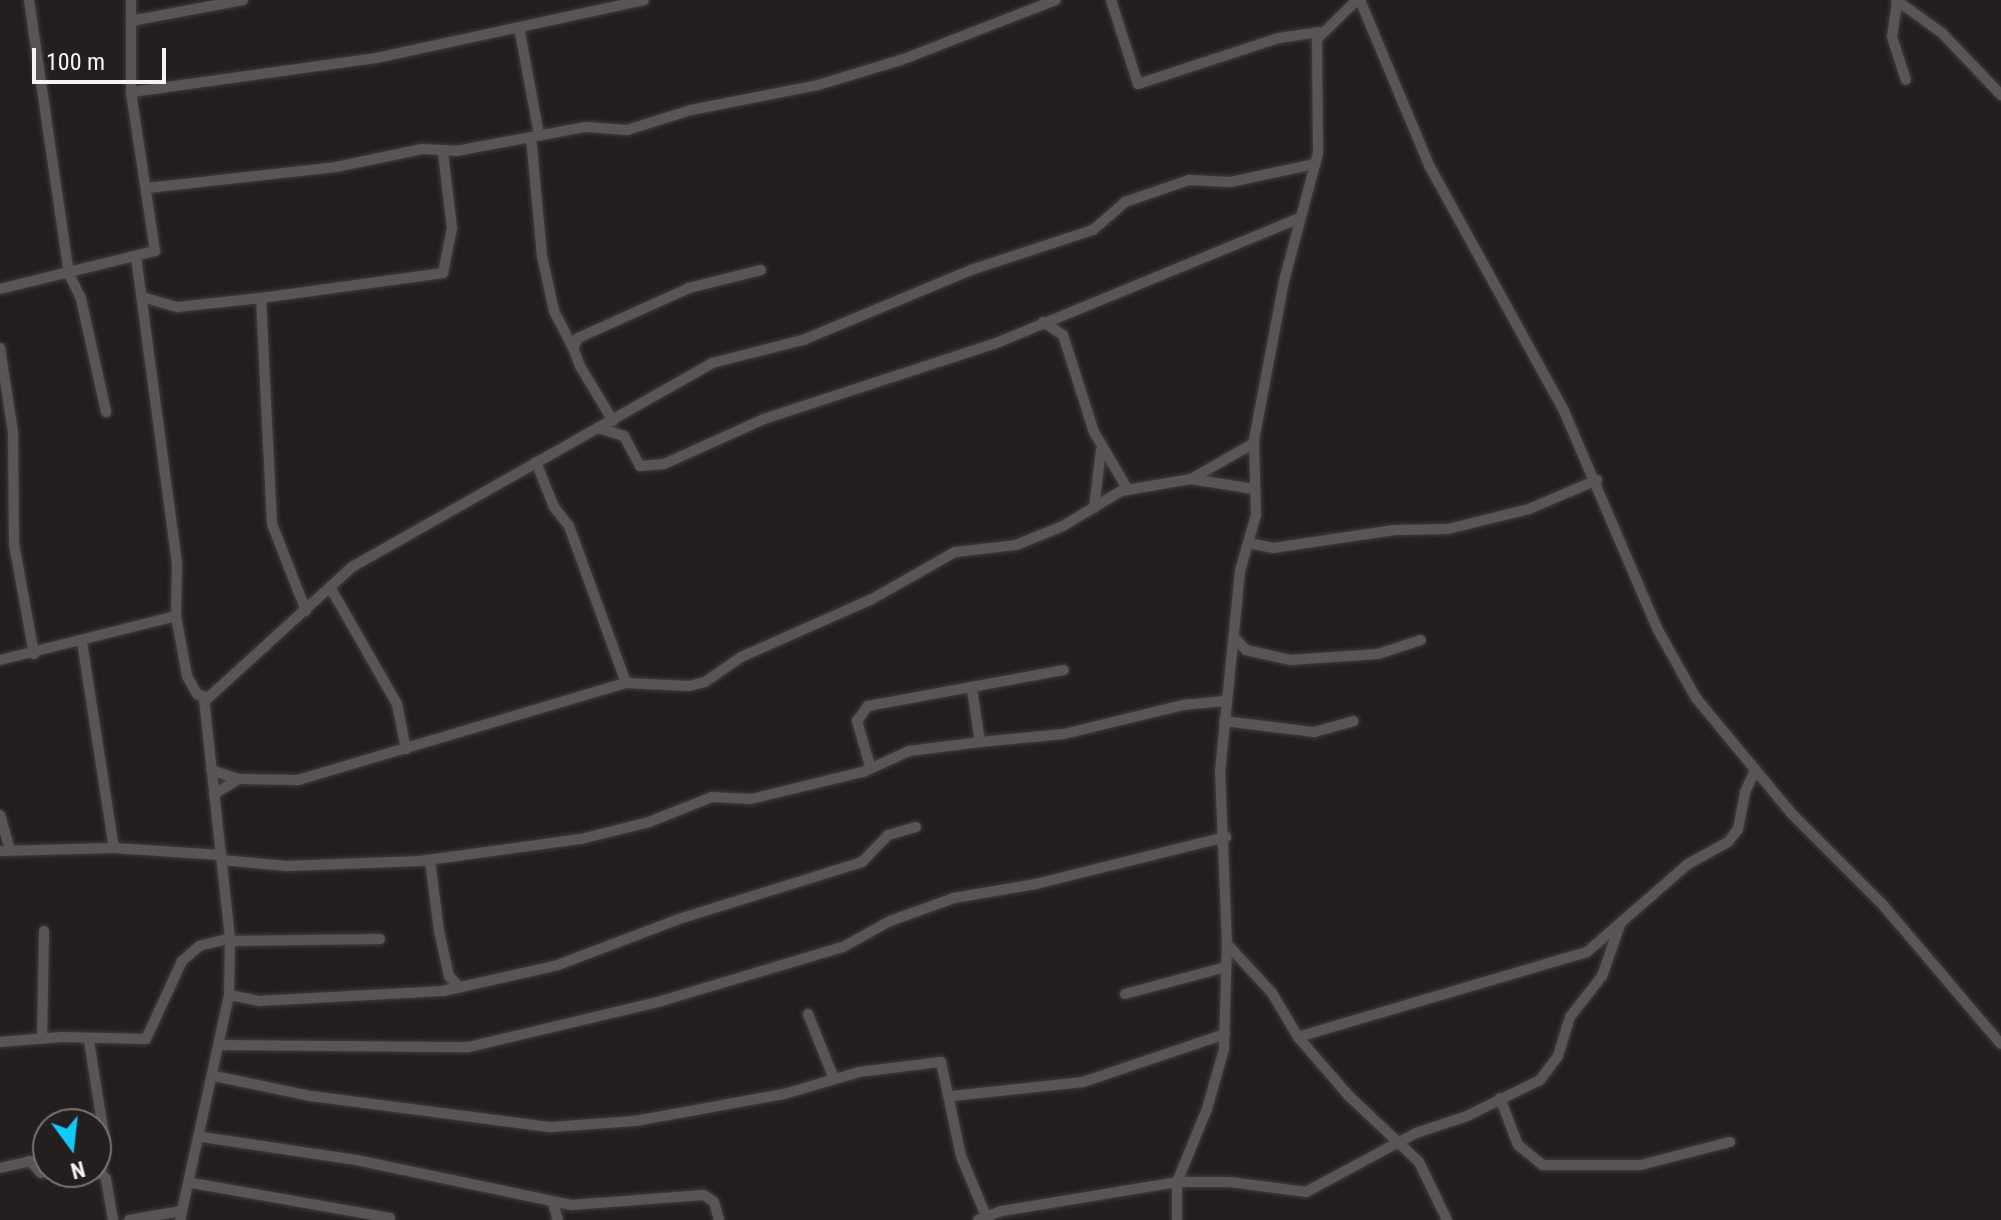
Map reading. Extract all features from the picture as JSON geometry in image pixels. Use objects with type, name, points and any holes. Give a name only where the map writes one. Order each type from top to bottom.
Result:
[{"type":"street","points":[[29,0],[69,274],[81,299],[106,412]]},
{"type":"street","points":[[0,289],[136,257],[156,248],[131,92],[131,0]]},
{"type":"street","points":[[131,21],[243,0]]},
{"type":"street","points":[[131,92],[376,58],[644,0]]},
{"type":"street","points":[[147,188],[336,167],[422,149],[443,152],[596,127],[627,130],[691,110],[818,85],[901,60],[1056,0]]},
{"type":"street","points":[[1111,0],[1138,84],[1279,38],[1319,32],[1359,0],[1430,167],[1597,480],[1658,630],[1696,698],[1755,771],[1883,905],[2001,1044]]},
{"type":"street","points":[[1906,80],[1892,37],[1896,1],[1942,33],[2001,95]]},
{"type":"street","points":[[519,27],[535,136],[540,245],[554,311],[566,335],[576,343],[613,421]]},
{"type":"street","points":[[1177,1220],[1177,1182],[1216,1083],[1225,1034],[1226,837],[1220,772],[1225,701],[1236,639],[1240,571],[1256,515],[1254,443],[1299,218],[1315,164],[1319,32]]},
{"type":"street","points":[[142,297],[178,307],[443,273],[452,228],[443,152]]},
{"type":"street","points":[[204,698],[213,695],[363,560],[712,363],[803,340],[971,270],[1093,230],[1125,202],[1189,180],[1230,182],[1315,164]]},
{"type":"street","points":[[598,428],[624,436],[637,463],[655,466],[764,419],[994,344],[1299,218]]},
{"type":"street","points":[[129,1220],[180,1216],[192,1183],[229,995],[230,939],[204,698],[187,676],[176,616],[177,564],[136,257]]},
{"type":"street","points":[[576,343],[677,292],[761,270]]},
{"type":"street","points":[[261,298],[272,524],[306,611]]},
{"type":"street","points":[[1043,322],[1063,335],[1101,448],[1128,490]]},
{"type":"street","points":[[0,348],[13,432],[14,544],[34,654]]},
{"type":"street","points":[[1191,479],[1254,443]]},
{"type":"street","points":[[1094,508],[1101,448]]},
{"type":"street","points":[[536,462],[554,507],[569,526],[626,683]]},
{"type":"street","points":[[211,770],[239,779],[298,780],[626,683],[705,682],[741,657],[872,599],[955,552],[1016,545],[1128,490],[1191,479],[1254,489]]},
{"type":"street","points":[[1248,543],[1273,548],[1395,530],[1448,529],[1529,509],[1597,480]]},
{"type":"street","points":[[330,587],[397,704],[406,749]]},
{"type":"street","points":[[0,660],[82,642],[176,616]]},
{"type":"street","points":[[1236,639],[1246,650],[1276,660],[1378,654],[1421,640]]},
{"type":"street","points":[[82,642],[114,848]]},
{"type":"street","points":[[1234,654],[1246,650]]},
{"type":"street","points":[[870,766],[858,727],[864,709],[1064,670]]},
{"type":"street","points":[[972,689],[980,742]]},
{"type":"street","points":[[0,815],[5,851],[114,848],[287,866],[430,860],[581,839],[649,822],[712,797],[751,799],[863,772],[870,766],[909,751],[1064,734],[1183,705],[1225,701]]},
{"type":"street","points":[[1224,721],[1314,732],[1354,721]]},
{"type":"street","points":[[1298,1037],[1467,984],[1578,956],[1688,864],[1728,842],[1738,829],[1745,792],[1755,771]]},
{"type":"street","points":[[214,794],[239,779]]},
{"type":"street","points":[[229,995],[259,1001],[443,991],[587,957],[679,919],[862,862],[888,835],[916,827]]},
{"type":"street","points":[[220,1045],[469,1047],[510,1033],[658,1002],[843,947],[881,925],[954,898],[1036,884],[1226,837]]},
{"type":"street","points":[[430,860],[449,976],[443,991]]},
{"type":"street","points":[[214,1076],[311,1096],[551,1127],[635,1121],[834,1079],[941,1062],[952,1096],[961,1156],[982,1218],[1177,1182],[1230,1182],[1306,1192],[1399,1146],[1416,1133],[1467,1116],[1500,1098],[1529,1088],[1554,1065],[1570,1017],[1602,976],[1621,922]]},
{"type":"street","points":[[42,1039],[44,931]]},
{"type":"street","points":[[0,1042],[151,1037],[182,961],[199,946],[230,939],[380,939]]},
{"type":"street","points":[[1227,944],[1272,993],[1298,1037],[1399,1146],[1419,1162],[1447,1220]]},
{"type":"street","points":[[1125,994],[1226,967]]},
{"type":"street","points":[[449,976],[460,988]]},
{"type":"street","points":[[808,1014],[834,1079]]},
{"type":"street","points":[[952,1096],[1083,1082],[1225,1034]]},
{"type":"street","points":[[89,1041],[100,1108]]},
{"type":"street","points":[[1500,1098],[1518,1145],[1543,1165],[1641,1165],[1730,1142]]},
{"type":"street","points":[[202,1137],[356,1160],[553,1203],[631,1203],[698,1194],[714,1202],[719,1220]]},
{"type":"street","points":[[0,1168],[30,1161],[32,1163]]},
{"type":"street","points":[[192,1183],[390,1218]]},
{"type":"street","points":[[104,1188],[113,1220]]},
{"type":"street","points":[[553,1203],[558,1220]]}]
